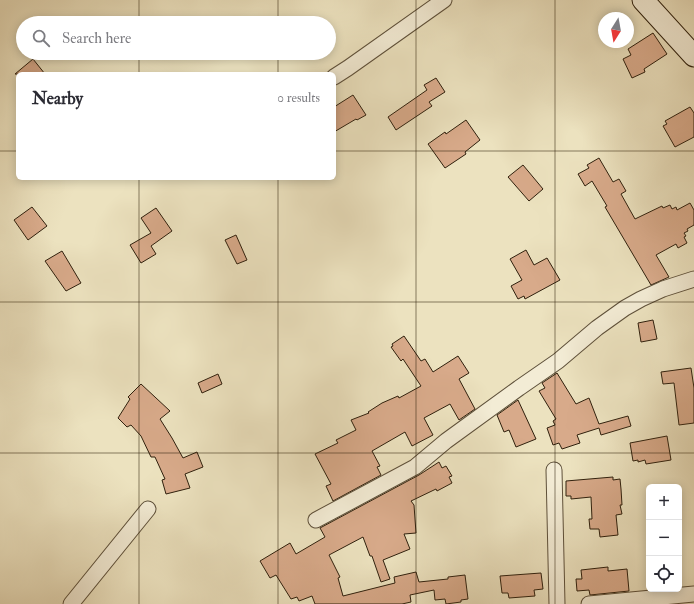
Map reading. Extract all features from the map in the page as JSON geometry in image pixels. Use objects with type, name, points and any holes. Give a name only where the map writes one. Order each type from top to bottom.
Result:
[{"type":"street","points":[[336,76],[444,0]]},
{"type":"street","points":[[643,0],[694,56]]},
{"type":"street","points":[[316,520],[415,467],[470,423],[558,361],[597,328],[625,308],[663,289],[694,279]]},
{"type":"street","points":[[554,470],[557,604]]},
{"type":"street","points":[[71,604],[148,509]]},
{"type":"street","points":[[589,604],[694,594]]},
{"type":"building","points":[[653,33],[667,54],[644,69],[645,72],[632,78],[623,59],[631,55],[628,49],[634,48],[634,45]]},
{"type":"building","points":[[34,60],[43,72],[17,72]]},
{"type":"building","points":[[436,78],[445,92],[429,102],[432,106],[396,130],[388,117],[427,90],[424,85]]},
{"type":"building","points":[[353,95],[366,115],[336,131],[336,106]]},
{"type":"building","points":[[690,107],[694,113],[694,137],[675,147],[663,126],[667,124],[665,121]]},
{"type":"building","points":[[466,120],[480,140],[465,152],[466,154],[445,168],[428,144]]},
{"type":"building","points":[[599,158],[613,182],[619,179],[626,191],[621,194],[635,219],[662,206],[663,208],[670,205],[672,209],[676,207],[677,210],[690,203],[694,210],[694,225],[687,229],[688,231],[684,233],[687,243],[678,248],[676,244],[656,255],[669,277],[651,285],[605,207],[607,206],[592,181],[585,186],[578,174],[589,168],[587,165]]},
{"type":"building","points":[[523,165],[543,189],[529,201],[508,177]]},
{"type":"building","points":[[32,207],[47,226],[28,240],[14,220]]},
{"type":"building","points":[[156,208],[172,231],[151,246],[156,254],[141,263],[130,245],[151,233],[141,218]]},
{"type":"building","points":[[236,235],[247,260],[237,264],[225,240]]},
{"type":"building","points":[[526,250],[534,265],[547,258],[560,280],[525,299],[524,296],[518,299],[511,286],[522,280],[510,259]]},
{"type":"building","points":[[62,251],[81,283],[66,291],[45,261]]},
{"type":"building","points":[[653,320],[657,339],[641,342],[638,323]]},
{"type":"building","points":[[404,336],[421,361],[425,359],[433,372],[458,356],[469,373],[459,379],[475,409],[459,420],[450,404],[424,418],[433,435],[412,446],[405,432],[372,451],[380,466],[377,467],[381,475],[333,501],[326,486],[331,484],[315,454],[338,443],[336,440],[356,430],[351,420],[369,413],[368,412],[382,403],[398,396],[399,398],[421,386],[403,359],[401,361],[391,347],[393,346],[392,344]]},
{"type":"building","points":[[691,368],[694,388],[694,423],[679,425],[674,383],[663,384],[661,372]]},
{"type":"building","points":[[557,373],[576,404],[589,398],[599,424],[628,416],[631,426],[601,435],[599,428],[577,435],[580,443],[562,449],[559,443],[553,445],[547,428],[555,425],[553,421],[556,419],[539,391],[545,388],[542,383]]},
{"type":"building","points":[[218,374],[222,384],[202,393],[198,383]]},
{"type":"building","points":[[141,384],[170,411],[160,419],[183,458],[197,452],[203,467],[185,474],[190,488],[166,494],[162,480],[165,479],[155,457],[151,457],[141,436],[131,425],[127,427],[118,418],[130,399],[128,397]]},
{"type":"building","points":[[518,400],[536,439],[516,447],[509,430],[504,432],[497,415]]},
{"type":"building","points":[[667,436],[671,460],[646,464],[645,460],[638,462],[638,460],[633,461],[630,443]]},
{"type":"building","points":[[439,462],[442,468],[446,466],[452,476],[449,477],[452,483],[437,491],[436,489],[411,501],[414,505],[416,533],[404,534],[410,549],[383,560],[390,579],[381,582],[372,556],[370,556],[363,537],[329,555],[340,577],[338,578],[343,596],[395,583],[394,577],[416,572],[419,582],[448,579],[448,577],[465,575],[468,599],[461,600],[461,602],[446,604],[445,599],[435,600],[434,590],[410,595],[411,602],[402,604],[315,604],[312,596],[299,601],[297,597],[291,599],[276,575],[270,578],[260,561],[290,543],[296,554],[325,537],[320,528],[419,475]]},
{"type":"building","points":[[613,477],[613,480],[620,479],[621,489],[622,505],[620,505],[622,514],[616,515],[618,535],[600,537],[599,529],[590,529],[589,519],[592,519],[591,497],[571,499],[571,496],[566,496],[566,481]]},
{"type":"building","points":[[608,567],[608,571],[627,569],[629,591],[590,595],[589,590],[577,591],[576,579],[582,579],[581,570]]},
{"type":"building","points":[[541,573],[543,589],[534,590],[535,596],[509,598],[508,593],[502,593],[500,576]]}]
